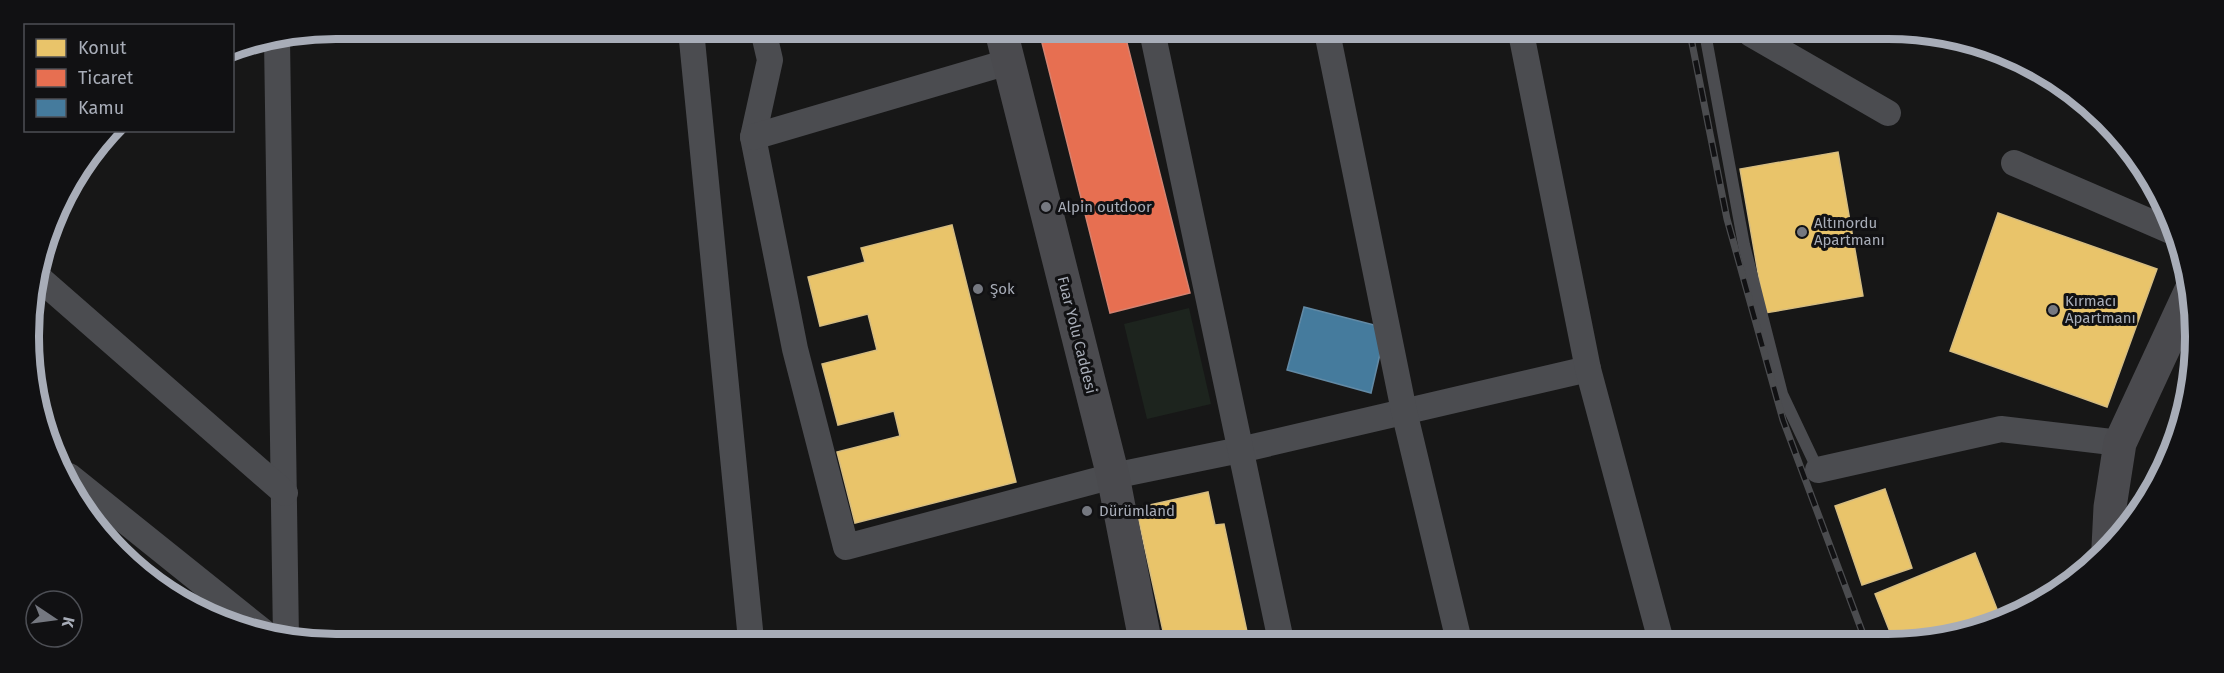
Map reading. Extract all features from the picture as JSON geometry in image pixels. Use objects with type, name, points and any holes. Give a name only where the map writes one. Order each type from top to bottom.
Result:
[{"type":"main road","name":"Fuar Yolu Caddesi","points":[[1003,39],[1113,477],[1144,634]]},
{"type":"main road","points":[[2109,536],[2110,507],[2120,443],[2183,307]]},
{"type":"street","points":[[692,39],[750,634]]},
{"type":"street","points":[[766,39],[770,60],[753,137],[795,349],[846,547],[1113,477],[1240,450],[1588,369]]},
{"type":"street","points":[[1153,39],[1279,634]]},
{"type":"street","points":[[1328,39],[1404,411],[1457,634]]},
{"type":"street","points":[[1522,39],[1588,369],[1659,634]]},
{"type":"street","points":[[1760,39],[1888,113]]},
{"type":"street","points":[[278,45],[286,629]]},
{"type":"street","points":[[753,137],[1008,62]]},
{"type":"street","points":[[2014,163],[2164,228]]},
{"type":"street","points":[[44,283],[285,493]]},
{"type":"street","points":[[1818,470],[2001,429],[2120,443]]},
{"type":"street","points":[[78,483],[249,621]]},
{"type":"lane","points":[[1706,39],[1744,245],[1782,394],[1818,470]]},
{"type":"shaded area","points":[[1189,308],[1211,404],[1147,419],[1124,324]]},
{"type":"building: Konut","name":"Altınordu Apartmanı","points":[[1838,152],[1863,296],[1765,313],[1740,169]]},
{"type":"building: Konut","name":"Kırmacı Apartmanı","points":[[1998,213],[2157,269],[2107,407],[1950,351]]},
{"type":"building: Konut","points":[[952,225],[1016,482],[855,523],[837,452],[900,436],[894,411],[838,425],[822,364],[877,350],[868,314],[820,326],[808,277],[865,262],[861,248]]},
{"type":"building: Konut","points":[[1885,489],[1912,568],[1862,585],[1835,506]]},
{"type":"building: Konut","points":[[1208,492],[1215,525],[1224,524],[1248,634],[1164,634],[1136,508]]},
{"type":"building: Konut","points":[[1975,553],[1998,612],[1946,628],[1891,634],[1875,594]]},
{"type":"building: Ticaret","points":[[1041,39],[1126,39],[1190,293],[1110,313]]},
{"type":"building: Kamu","points":[[1304,307],[1386,328],[1371,393],[1287,370]]},
{"type":"railway","points":[[1691,39],[1727,219],[1783,420],[1863,634]]},
{"type":"place","name":"Alpin outdoor","points":[[1046,207]]},
{"type":"place","name":"Altınordu Apartmanı","points":[[1802,232]]},
{"type":"place","name":"Şok","points":[[978,289]]},
{"type":"place","name":"Kırmacı Apartmanı","points":[[2053,310]]},
{"type":"place","name":"Dürümland","points":[[1087,511]]}]
